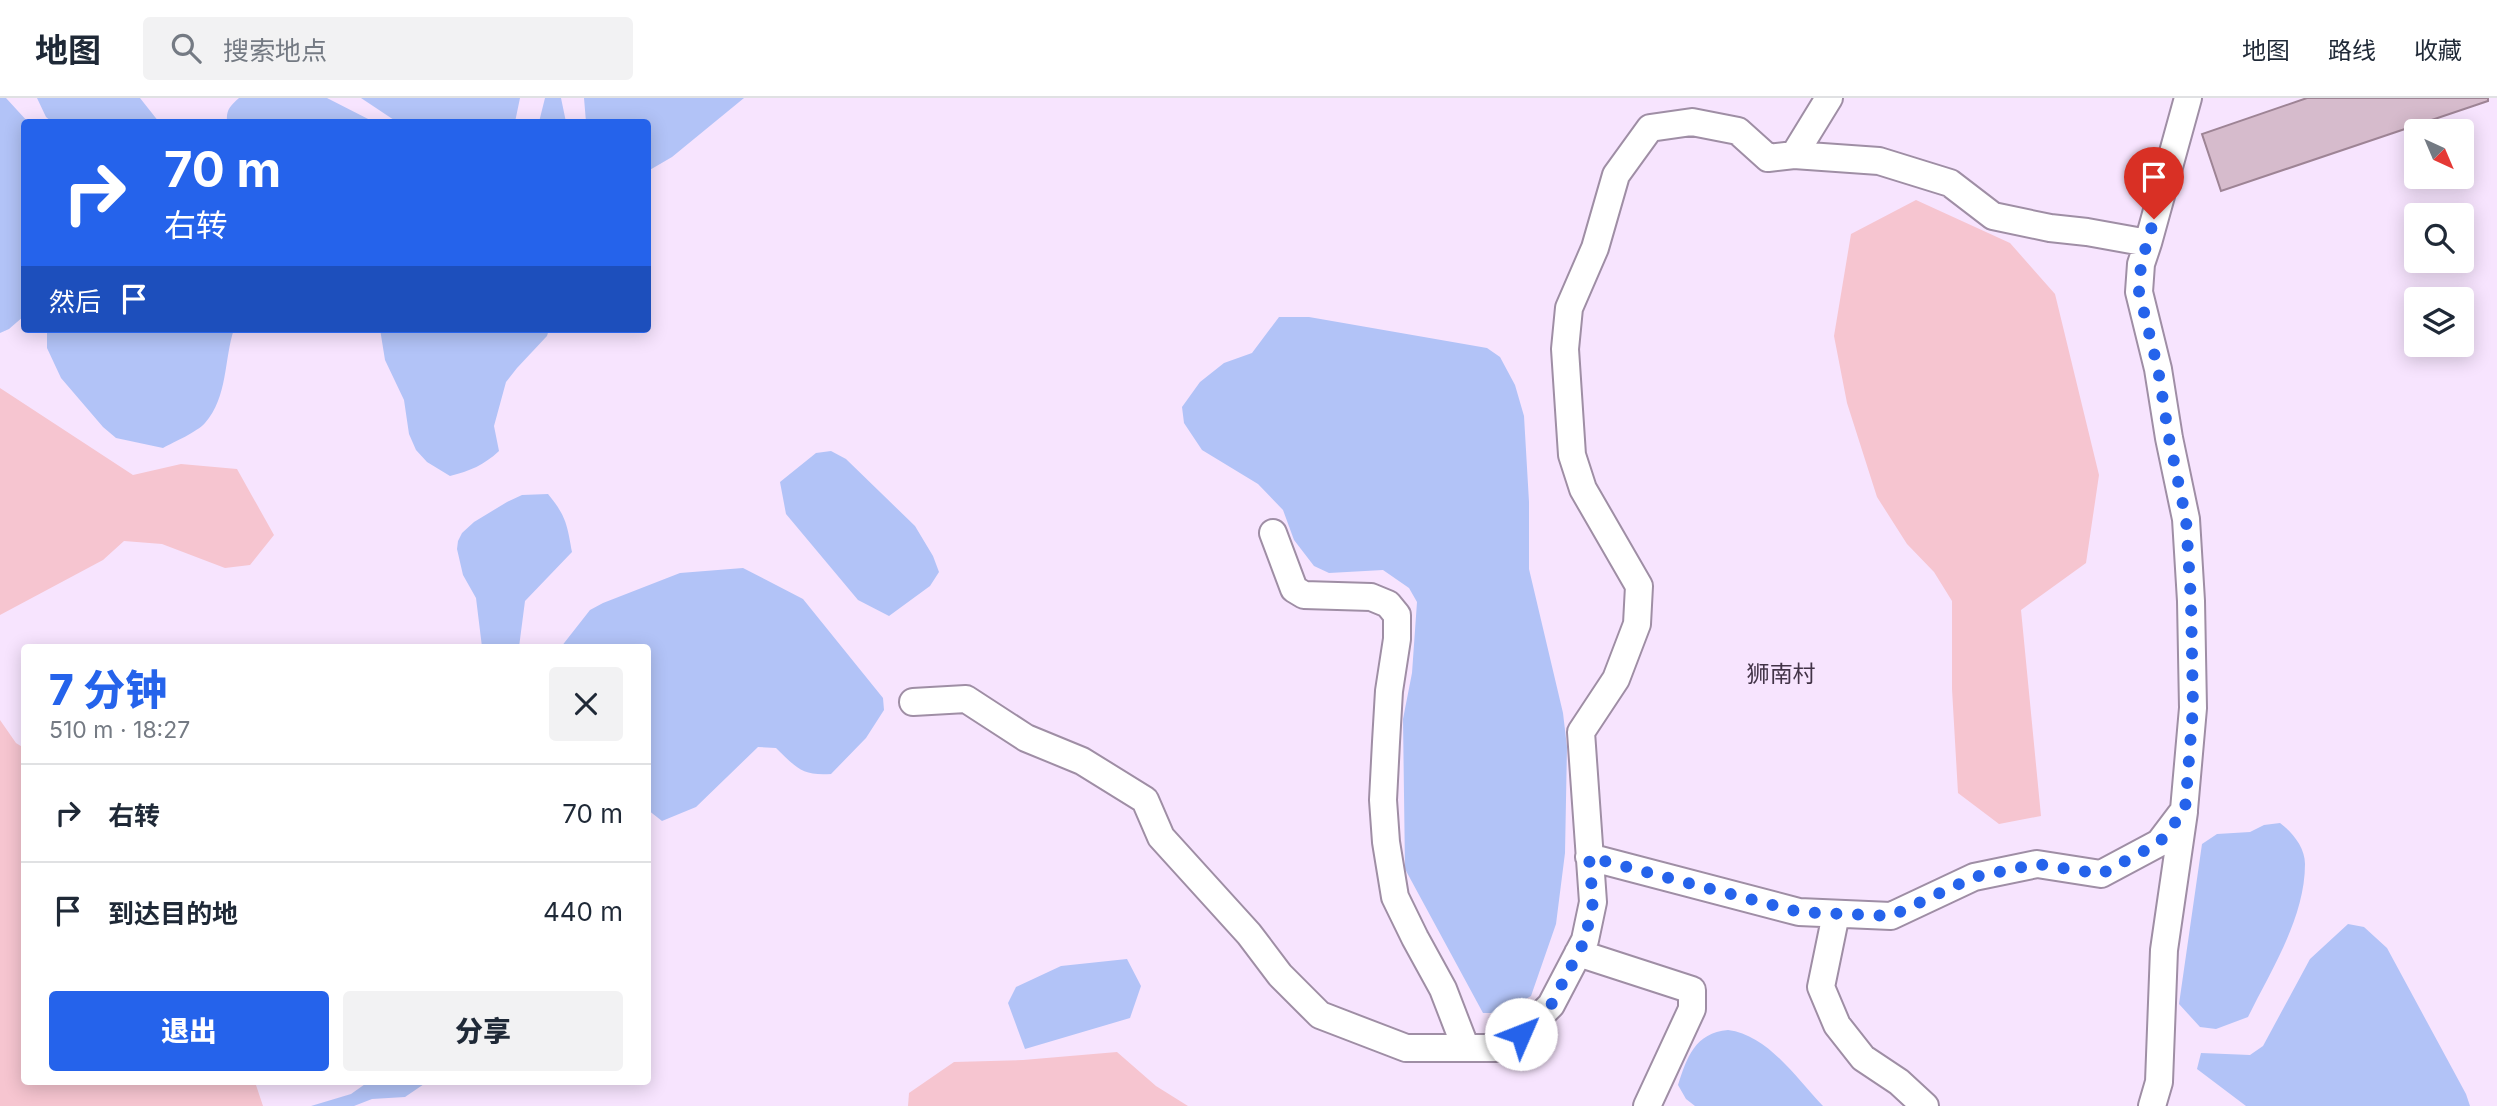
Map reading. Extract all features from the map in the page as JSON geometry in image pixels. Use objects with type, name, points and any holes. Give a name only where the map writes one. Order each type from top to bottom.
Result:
[{"type":"street","points":[[1794,155],[1829,98]]},
{"type":"street","points":[[2152,1106],[2159,1082],[2164,950],[2185,810],[2193,708],[2186,519],[2158,369],[2139,292],[2141,264],[2188,98]]},
{"type":"street","points":[[913,702],[966,699],[1026,738],[1082,761],[1145,800],[1161,837],[1249,934],[1280,975],[1320,1015],[1406,1048],[1507,1048],[1551,1005],[1585,940],[1593,902],[1581,732],[1616,679],[1637,624],[1639,586],[1583,489],[1572,455],[1565,349],[1569,309],[1595,248],[1616,175],[1650,128],[1692,122],[1738,131],[1768,158],[1794,155],[1879,161],[1950,183],[1993,216],[2148,243]]},
{"type":"street","points":[[1273,533],[1294,589],[1304,595],[1371,597],[1388,604],[1397,615],[1384,777],[1385,842],[1395,897],[1443,989],[1465,1046]]},
{"type":"street","points":[[1589,857],[1799,912],[1891,916],[1974,877],[2037,864],[2101,874],[2159,843],[2185,810]]},
{"type":"street","points":[[1836,914],[1821,987],[1838,1025],[1863,1058],[1899,1082],[1924,1106]]},
{"type":"street","points":[[1578,953],[1692,990],[1692,1009],[1647,1106]]},
{"type":"shaded area","points":[[1916,200],[2010,243],[2055,294],[2099,475],[2086,563],[2021,610],[2041,816],[1999,824],[1958,793],[1952,689],[1952,601],[1934,572],[1907,544],[1877,497],[1847,403],[1834,336],[1851,234]]},
{"type":"shaded area","points":[[0,388],[133,475],[181,464],[237,469],[274,535],[250,565],[225,568],[162,544],[124,541],[103,560],[0,615]]},
{"type":"shaded area","points":[[0,720],[21,746],[21,1085],[256,1085],[263,1106],[0,1106]]},
{"type":"shaded area","points":[[1117,1052],[1156,1086],[1188,1106],[908,1106],[909,1093],[954,1062],[1023,1060]]},
{"type":"water","points":[[0,98],[6,98],[25,119],[21,119],[21,319],[0,333]]},
{"type":"water","points":[[37,98],[140,98],[157,119],[48,119]]},
{"type":"water","points":[[239,98],[327,98],[368,119],[227,119],[233,103]]},
{"type":"water","points":[[361,98],[520,98],[516,119],[392,119]]},
{"type":"water","points":[[545,98],[561,98],[565,119],[540,119]]},
{"type":"water","points":[[584,98],[744,98],[672,157],[651,169],[651,119],[586,119]]},
{"type":"water","points":[[1279,317],[1309,317],[1487,348],[1500,357],[1515,385],[1524,416],[1529,502],[1529,569],[1563,713],[1567,747],[1565,853],[1556,924],[1531,996],[1501,1013],[1483,1013],[1405,869],[1403,719],[1412,673],[1417,602],[1409,588],[1383,570],[1329,573],[1314,566],[1294,540],[1283,510],[1258,484],[1202,450],[1184,423],[1182,407],[1200,382],[1224,363],[1252,353]]},
{"type":"water","points":[[47,333],[233,333],[222,390],[212,413],[197,430],[163,448],[116,438],[103,427],[61,378],[47,348]]},
{"type":"water","points":[[381,333],[548,333],[506,382],[494,426],[499,451],[476,467],[450,476],[427,462],[416,450],[409,434],[404,400],[385,360]]},
{"type":"water","points":[[831,451],[846,459],[915,526],[939,572],[930,586],[889,616],[858,600],[786,514],[780,482],[816,453]]},
{"type":"water","points":[[548,494],[565,521],[572,552],[525,601],[519,644],[482,644],[476,598],[463,575],[457,549],[458,541],[474,522],[522,495]]},
{"type":"water","points":[[743,568],[803,599],[883,698],[884,710],[866,738],[831,774],[806,772],[776,748],[758,747],[696,807],[662,821],[651,812],[651,644],[563,644],[590,610],[680,573]]},
{"type":"water","points":[[2280,823],[2297,840],[2305,864],[2293,924],[2248,1017],[2216,1029],[2200,1027],[2179,1004],[2202,844],[2217,834],[2250,832],[2264,825]]},
{"type":"water","points":[[2348,924],[2364,927],[2387,948],[2470,1106],[2246,1106],[2197,1069],[2201,1053],[2250,1055],[2263,1046],[2310,959]]},
{"type":"water","points":[[1127,959],[1141,986],[1130,1018],[1025,1049],[1008,1003],[1016,987],[1061,966]]},
{"type":"water","points":[[1728,1030],[1756,1040],[1769,1049],[1823,1106],[1695,1106],[1686,1099],[1678,1085],[1689,1056],[1700,1041],[1717,1032]]},
{"type":"water","points":[[364,1085],[423,1085],[405,1097],[372,1099],[354,1106],[311,1106],[351,1094]]},
{"type":"building","points":[[2307,98],[2488,98],[2488,101],[2435,119],[2404,119],[2404,129],[2221,191],[2202,134]]},
{"type":"district","name":"狮南村","points":[[1781,674]]},
{"type":"route","points":[[1521,1034],[1551,1005],[1585,940],[1593,902],[1589,857],[1799,912],[1891,916],[1974,877],[2037,864],[2101,874],[2159,843],[2185,810],[2193,708],[2186,519],[2158,369],[2139,292],[2141,264],[2154,219]]}]
